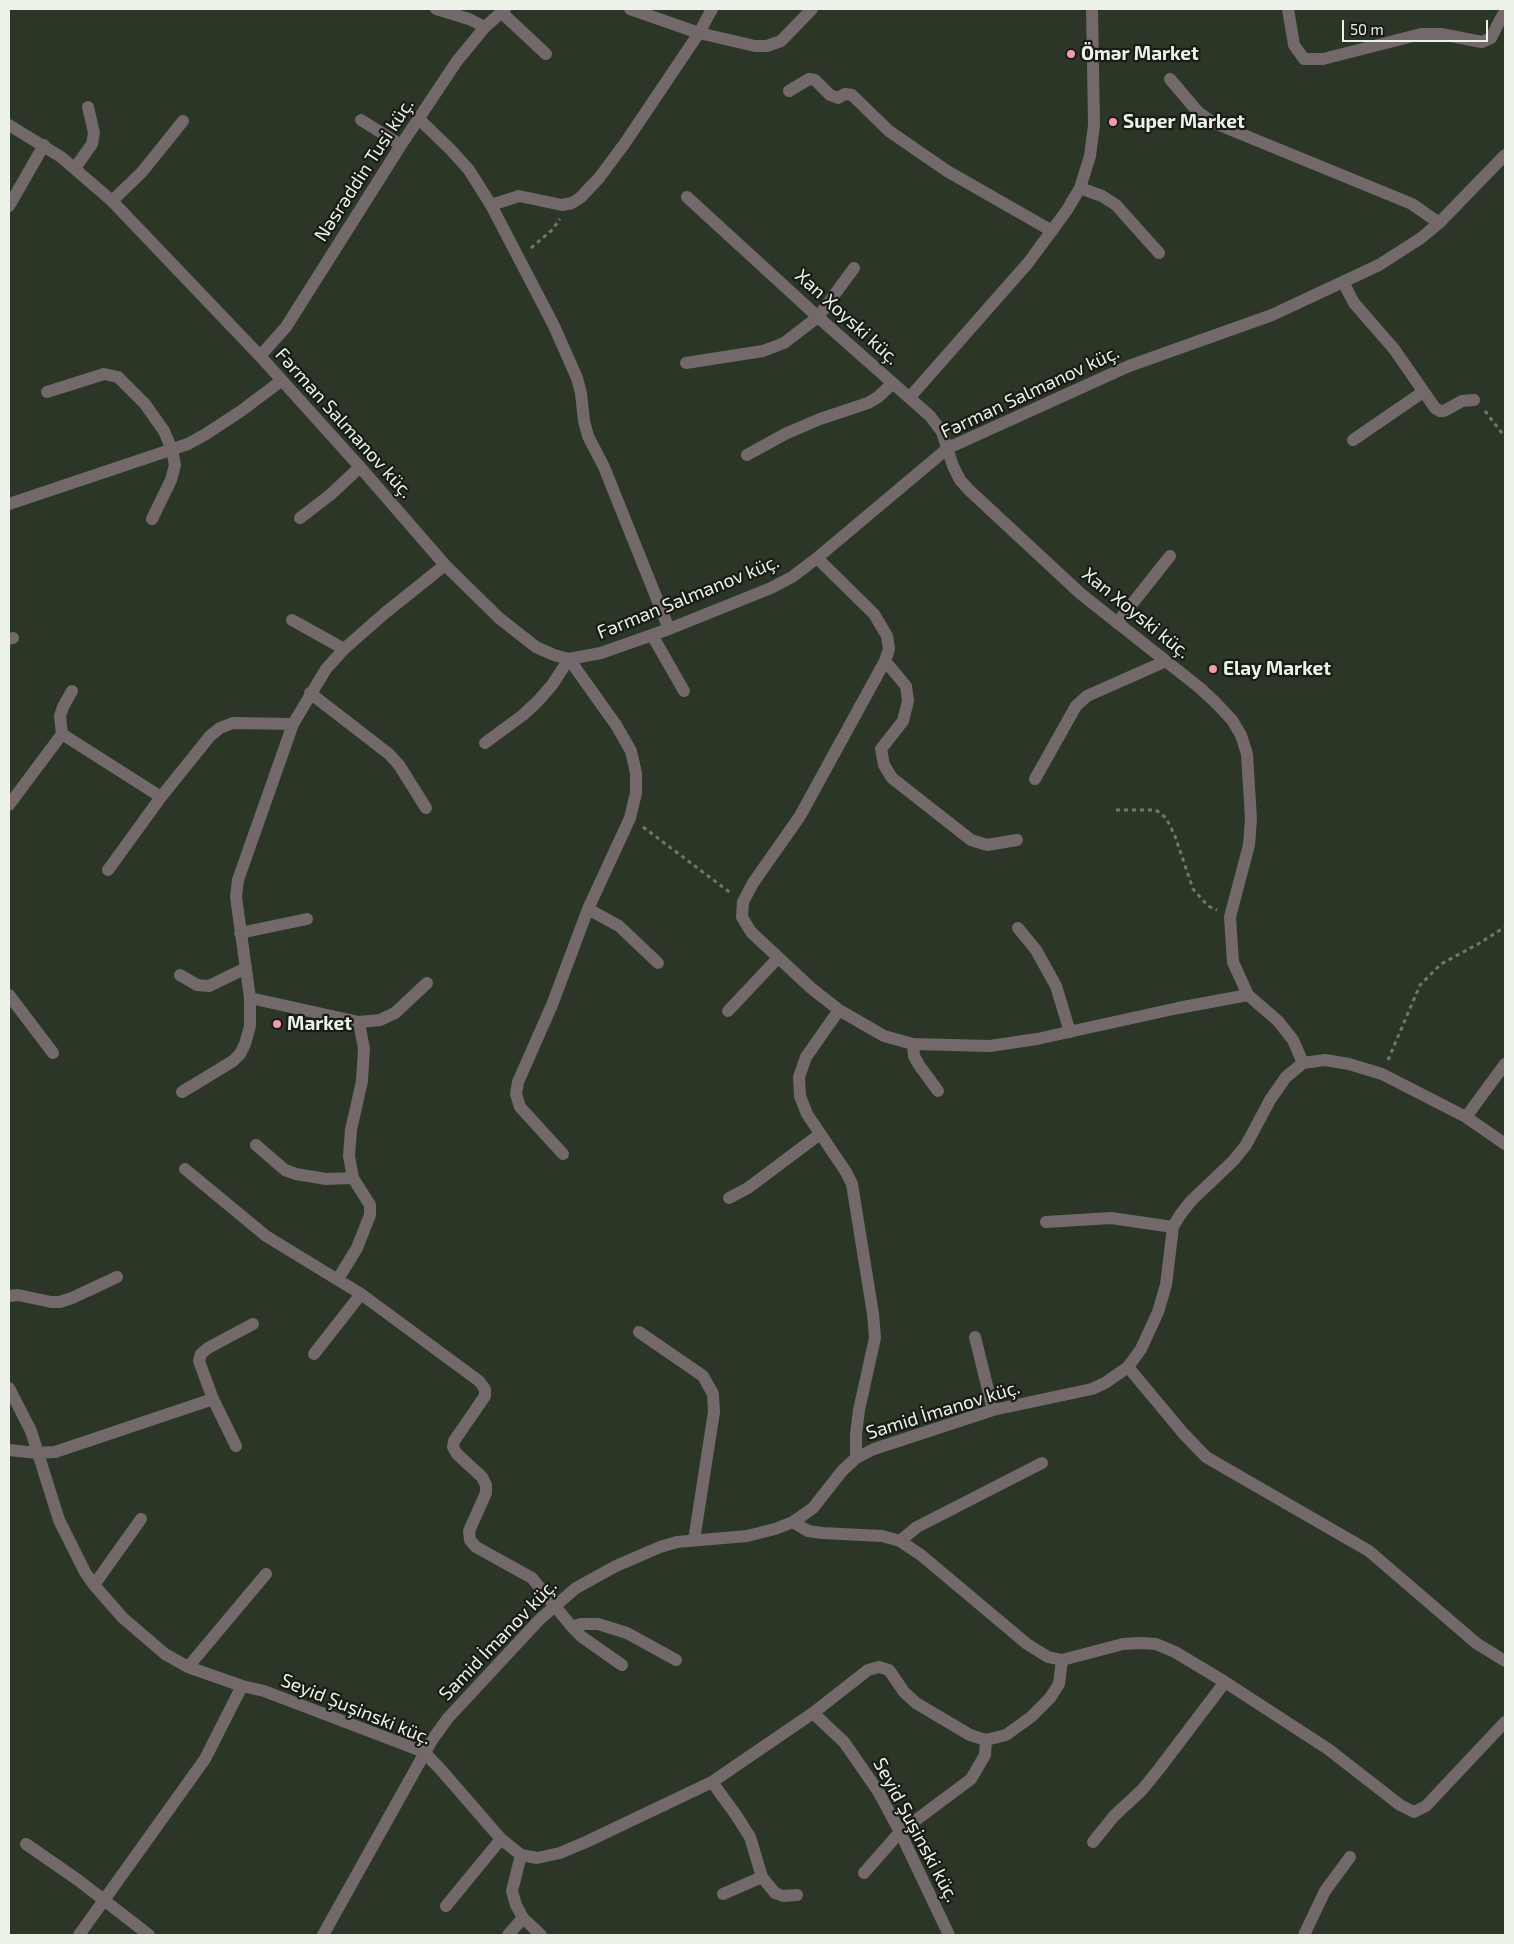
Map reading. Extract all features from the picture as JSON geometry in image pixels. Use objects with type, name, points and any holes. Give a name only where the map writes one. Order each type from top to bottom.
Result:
[{"type":"street","points":[[436,9],[468,19],[485,28]]},
{"type":"street","points":[[630,9],[699,33],[755,46],[767,46],[781,41],[812,9]]},
{"type":"street","points":[[491,205],[519,196],[562,205],[572,203],[580,198],[599,178],[699,33],[712,9]]},
{"type":"street","points":[[910,397],[1028,263],[1067,210],[1080,188],[1090,156],[1094,125],[1092,9]]},
{"type":"street","points":[[1288,9],[1294,45],[1304,59],[1323,59],[1421,34],[1441,34],[1482,42],[1491,38],[1505,12]]},
{"type":"street","points":[[503,10],[546,54]]},
{"type":"street","name":"Nəsrəddin Tusi küç.","points":[[260,356],[286,327],[401,145],[457,61],[503,10]]},
{"type":"street","points":[[789,91],[809,79],[815,80],[830,95],[838,98],[845,94],[852,96],[889,131],[947,171],[1052,231]]},
{"type":"street","points":[[1170,79],[1198,112],[1212,122],[1412,204],[1439,223]]},
{"type":"street","points":[[75,168],[92,144],[94,133],[88,107]]},
{"type":"street","points":[[419,119],[463,163],[491,205],[554,326],[582,393],[584,421],[588,436],[604,467],[669,629]]},
{"type":"street","points":[[361,120],[401,145]]},
{"type":"street","points":[[112,201],[142,172],[183,121]]},
{"type":"street","name":"Fərman Salmanov küç.","points":[[9,125],[44,145],[75,168],[112,201],[260,356],[445,565],[499,618],[528,641],[554,655],[569,659],[601,653],[669,629],[770,588],[792,576],[817,558],[948,448],[1129,366],[1272,314],[1343,282],[1400,252],[1439,223],[1505,155]]},
{"type":"street","points":[[9,206],[44,145]]},
{"type":"street","points":[[1080,188],[1102,196],[1116,205],[1159,253]]},
{"type":"street","name":"Xan Xoyski küç.","points":[[687,197],[930,416],[942,432],[953,466],[960,480],[969,490],[1081,594],[1211,698],[1232,720],[1241,736],[1247,754],[1251,819],[1249,845],[1230,916],[1233,962],[1248,995],[1278,1021],[1293,1040],[1303,1063]]},
{"type":"street","points":[[686,363],[763,351],[784,343],[818,317],[854,268]]},
{"type":"street","points":[[1343,282],[1354,303],[1394,349],[1435,408],[1444,411],[1462,401],[1474,400]]},
{"type":"street","points":[[47,392],[104,374],[118,377],[132,389],[156,419],[172,450],[175,464],[171,480],[152,519]]},
{"type":"street","points":[[9,504],[172,450],[206,434],[259,399],[281,381]]},
{"type":"street","points":[[748,455],[785,434],[820,419],[868,403],[878,397],[893,383]]},
{"type":"street","points":[[1353,440],[1423,392]]},
{"type":"street","points":[[300,518],[330,495],[360,467]]},
{"type":"street","points":[[1117,624],[1170,556]]},
{"type":"street","points":[[817,558],[874,614],[887,636],[889,649],[885,661],[800,816],[753,883],[743,902],[742,917],[751,932],[811,988],[839,1010],[884,1036],[913,1044],[990,1046],[1037,1039],[1178,1008],[1248,995]]},
{"type":"street","points":[[182,1092],[233,1061],[246,1044],[250,1026],[250,998],[236,898],[238,880],[293,724],[326,669],[344,649],[445,565]]},
{"type":"street","points":[[292,620],[344,649]]},
{"type":"street","points":[[652,635],[684,691]]},
{"type":"street","points":[[485,743],[523,715],[538,701],[552,685],[569,659],[616,725],[631,751],[636,780],[636,793],[630,818],[588,909],[552,1005],[518,1082],[516,1094],[520,1107],[563,1154]]},
{"type":"street","points":[[885,661],[906,686],[908,701],[903,720],[881,748],[884,765],[892,778],[971,840],[987,846],[1017,840]]},
{"type":"street","points":[[1035,779],[1076,706],[1087,696],[1166,662]]},
{"type":"street","points":[[9,805],[62,734],[60,716],[72,691]]},
{"type":"street","points":[[310,693],[389,754],[399,765],[426,808]]},
{"type":"street","points":[[108,870],[161,796],[210,736],[220,728],[239,722],[293,724]]},
{"type":"street","points":[[62,734],[161,796]]},
{"type":"street","points":[[588,909],[619,926],[658,963]]},
{"type":"street","points":[[240,932],[306,919]]},
{"type":"street","points":[[1018,928],[1036,950],[1056,986],[1070,1032]]},
{"type":"street","points":[[728,1011],[778,958]]},
{"type":"street","points":[[180,975],[197,985],[209,986],[246,968]]},
{"type":"street","points":[[250,998],[359,1022],[380,1020],[395,1013],[427,983]]},
{"type":"street","points":[[9,995],[53,1053]]},
{"type":"street","points":[[839,1010],[806,1057],[799,1077],[800,1096],[807,1114],[852,1184],[873,1314],[875,1338],[859,1410],[856,1458]]},
{"type":"street","points":[[338,1279],[357,1248],[370,1215],[370,1205],[358,1189],[353,1178],[349,1156],[351,1130],[362,1081],[364,1049],[359,1022]]},
{"type":"street","points":[[913,1044],[914,1056],[938,1091]]},
{"type":"street","points":[[1303,1063],[1325,1060],[1349,1064],[1382,1074],[1466,1117],[1505,1144]]},
{"type":"street","name":"Samid İmanov küç.","points":[[323,1935],[424,1752],[448,1718],[540,1619],[576,1588],[616,1566],[660,1547],[694,1540],[747,1536],[793,1522],[813,1508],[842,1471],[856,1458],[874,1449],[992,1410],[1092,1389],[1105,1383],[1128,1367],[1141,1350],[1158,1312],[1166,1285],[1174,1227],[1180,1215],[1191,1201],[1246,1145],[1270,1100],[1286,1077],[1303,1063]]},
{"type":"street","points":[[1466,1117],[1505,1064]]},
{"type":"street","points":[[729,1198],[748,1188],[820,1134]]},
{"type":"street","points":[[256,1145],[285,1170],[296,1174],[326,1178],[353,1178]]},
{"type":"street","points":[[185,1169],[266,1236],[361,1294],[479,1381],[485,1390],[483,1400],[454,1440],[453,1447],[457,1454],[482,1477],[486,1485],[486,1493],[469,1531],[470,1540],[476,1547],[532,1578],[582,1637],[622,1665]]},
{"type":"street","points":[[1046,1222],[1111,1218],[1174,1227]]},
{"type":"street","points":[[9,1296],[18,1295],[60,1302],[117,1277]]},
{"type":"street","points":[[314,1354],[361,1294]]},
{"type":"street","points":[[236,1446],[213,1399],[199,1361],[201,1354],[208,1348],[253,1324]]},
{"type":"street","points":[[639,1332],[703,1376],[713,1394],[714,1412],[694,1540]]},
{"type":"street","points":[[975,1337],[992,1410]]},
{"type":"street","points":[[1128,1367],[1183,1433],[1206,1457],[1369,1551],[1476,1643],[1505,1661]]},
{"type":"street","name":"Seyid Şuşinski küç.","points":[[9,1388],[31,1431],[59,1520],[72,1549],[94,1585],[122,1618],[165,1654],[188,1667],[242,1686],[264,1691],[424,1752],[501,1838],[521,1855]]},
{"type":"street","points":[[9,1450],[38,1453],[55,1452],[213,1399]]},
{"type":"street","points":[[900,1541],[917,1527],[1042,1463]]},
{"type":"street","points":[[94,1585],[141,1520]]},
{"type":"street","points":[[793,1522],[808,1531],[882,1536],[900,1541],[921,1554],[1027,1644],[1048,1657],[1062,1660],[1123,1644],[1141,1643],[1156,1644],[1175,1652],[1328,1749],[1400,1805],[1414,1812],[1426,1806],[1505,1722]]},
{"type":"street","points":[[188,1667],[266,1574]]},
{"type":"street","points":[[572,1627],[581,1624],[598,1624],[627,1633],[676,1660]]},
{"type":"street","points":[[541,1935],[523,1918],[516,1905],[512,1891],[521,1855],[537,1858],[560,1853],[712,1782],[813,1713],[868,1670],[879,1667],[889,1670],[904,1692],[916,1703],[970,1735],[986,1740],[1006,1735],[1031,1717],[1050,1698],[1059,1684],[1062,1660]]},
{"type":"street","points":[[1093,1842],[1114,1816],[1142,1790],[1225,1682]]},
{"type":"street","points":[[79,1935],[205,1759],[242,1686]]},
{"type":"street","name":"Seyid Şuşinski küç.","points":[[813,1713],[844,1742],[878,1791],[900,1832],[949,1935]]},
{"type":"street","points":[[864,1873],[900,1832],[971,1779],[985,1755],[986,1740]]},
{"type":"street","points":[[712,1782],[736,1814],[750,1837],[762,1877],[775,1893],[783,1896],[797,1895]]},
{"type":"street","points":[[446,1906],[501,1838]]},
{"type":"street","points":[[26,1844],[78,1880],[149,1935]]},
{"type":"street","points":[[1304,1935],[1325,1891],[1350,1858]]},
{"type":"street","points":[[724,1894],[762,1877]]},
{"type":"street","points":[[508,1935],[523,1918]]},
{"type":"path","points":[[518,256],[552,230],[572,203]]},
{"type":"path","points":[[1474,400],[1482,405],[1505,437]]},
{"type":"path","points":[[1116,810],[1156,810],[1166,818],[1175,836],[1193,889],[1208,906],[1230,916]]},
{"type":"path","points":[[630,818],[743,902]]},
{"type":"path","points":[[1382,1074],[1420,985],[1441,964],[1505,927]]},
{"type":"place","name":"Ömər Market","points":[[1071,54]]},
{"type":"place","name":"Super Market","points":[[1113,122]]},
{"type":"place","name":"Elay Market","points":[[1213,669]]},
{"type":"place","name":"Market","points":[[277,1024]]}]
